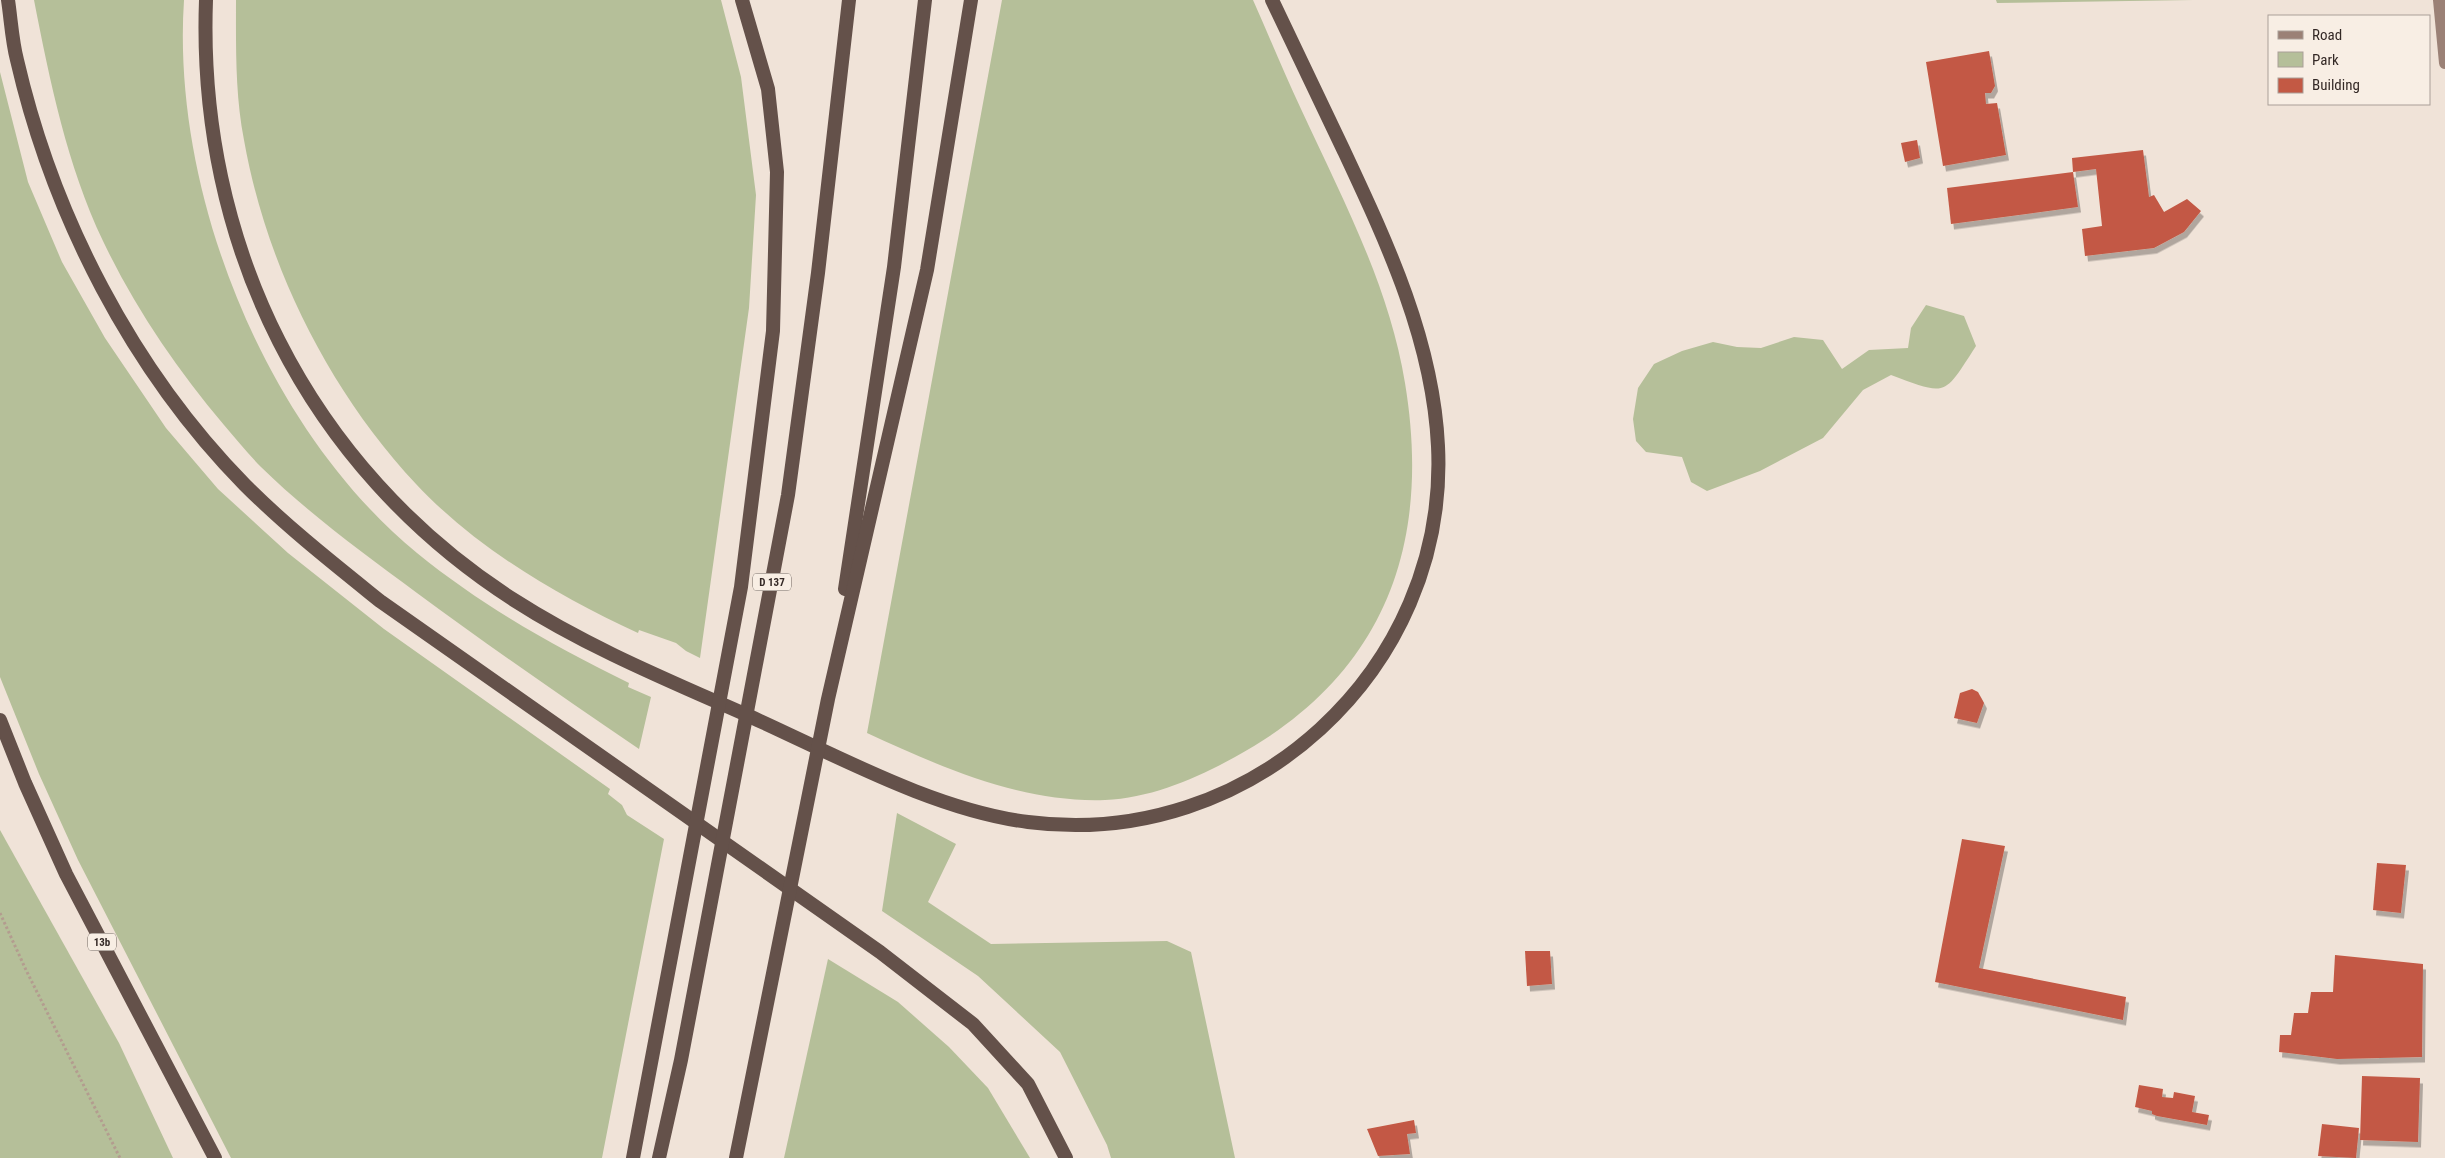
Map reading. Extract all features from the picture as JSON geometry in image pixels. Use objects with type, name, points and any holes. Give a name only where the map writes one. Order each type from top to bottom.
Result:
[{"type":"highway","points":[[8,0],[16,59],[38,135],[65,210],[105,291],[139,350],[183,414],[245,484],[302,539],[404,618],[880,952],[973,1024],[1028,1084],[1066,1158]]},
{"type":"highway","points":[[206,0],[205,47],[209,106],[220,178],[250,278],[265,314],[314,402],[362,467],[424,531],[470,569],[515,601],[556,625],[652,673],[909,788],[971,810],[1029,822],[1076,824],[1124,822],[1158,817],[1191,806],[1230,792],[1264,773],[1300,748],[1332,719],[1364,682],[1410,608],[1433,530],[1438,487],[1438,445],[1427,364],[1418,328],[1391,257],[1272,0]]},
{"type":"highway","points":[[633,1158],[741,587],[772,331],[777,172],[768,89],[742,0]]},
{"type":"highway","name":"D 137","points":[[659,1158],[681,1060],[788,495],[818,273],[848,0]]},
{"type":"highway","points":[[828,699],[894,267],[925,0]]},
{"type":"highway","points":[[736,1158],[828,699],[927,270],[971,0]]},
{"type":"highway","name":"13b","points":[[0,720],[25,783],[66,874],[215,1158]]},
{"type":"main road","points":[[2439,0],[2445,63]]},
{"type":"path","points":[[0,913],[26,970],[120,1158]]},
{"type":"green space","points":[[34,0],[184,0],[184,74],[194,151],[212,228],[239,303],[273,375],[315,442],[363,502],[417,553],[467,590],[519,624],[573,655],[629,683],[628,687],[651,697],[639,749],[472,633],[336,532],[261,467],[189,382],[143,314],[115,266],[90,212],[61,123],[46,62]]},
{"type":"green space","points":[[236,0],[721,0],[741,77],[756,195],[749,308],[700,658],[676,643],[639,630],[638,633],[578,604],[492,550],[465,529],[416,484],[385,448],[356,409],[329,367],[285,279],[254,187],[239,105]]},
{"type":"green space","points":[[1002,0],[1253,0],[1348,209],[1376,277],[1398,347],[1405,383],[1412,443],[1411,499],[1402,552],[1386,601],[1361,646],[1328,687],[1286,724],[1235,757],[1204,773],[1172,786],[1139,796],[1105,800],[1074,799],[1043,796],[1012,789],[953,770],[867,733]]},
{"type":"green space","points":[[1996,0],[2193,0],[1997,3]]},
{"type":"green space","points":[[0,72],[28,182],[62,262],[105,338],[166,428],[218,489],[288,553],[384,629],[610,789],[608,794],[622,805],[627,815],[664,839],[602,1158],[231,1158],[78,860],[39,774],[0,677]]},
{"type":"green space","points":[[1926,305],[1964,316],[1976,346],[1957,375],[1942,388],[1924,387],[1891,375],[1863,390],[1823,438],[1760,471],[1707,491],[1691,482],[1682,457],[1646,452],[1636,441],[1633,419],[1638,388],[1654,364],[1682,351],[1713,342],[1737,347],[1761,348],[1794,337],[1823,340],[1842,369],[1869,350],[1908,348],[1911,328]]},
{"type":"green space","points":[[897,813],[956,844],[928,902],[991,944],[1167,941],[1191,952],[1235,1158],[1111,1158],[1107,1145],[1060,1052],[978,976],[882,911]]},
{"type":"green space","points":[[0,830],[119,1043],[173,1158],[0,1158]]},
{"type":"green space","points":[[828,959],[898,1002],[949,1047],[988,1088],[1030,1158],[784,1158]]},
{"type":"building","points":[[1989,51],[1995,86],[1991,93],[1985,93],[1986,104],[1997,103],[2006,155],[1943,166],[1926,62]]},
{"type":"building","points":[[1917,140],[1920,158],[1905,162],[1901,143]]},
{"type":"building","points":[[2143,150],[2149,197],[2154,195],[2164,212],[2187,199],[2201,211],[2184,232],[2154,248],[2085,256],[2082,229],[2102,226],[2096,169],[2073,172],[2072,158]]},
{"type":"building","points":[[2073,172],[2078,207],[1951,224],[1947,188]]},
{"type":"building","points":[[1972,689],[1978,692],[1984,703],[1977,723],[1954,718],[1960,693]]},
{"type":"building","points":[[1962,839],[2005,846],[1979,968],[2126,997],[2123,1020],[1935,982]]},
{"type":"building","points":[[2377,863],[2406,865],[2401,913],[2373,910]]},
{"type":"building","points":[[1525,951],[1550,951],[1552,984],[1527,986]]},
{"type":"building","points":[[2335,955],[2423,964],[2422,1057],[2337,1059],[2279,1052],[2280,1035],[2291,1035],[2294,1013],[2308,1013],[2311,992],[2333,992]]},
{"type":"building","points":[[2362,1076],[2420,1078],[2418,1142],[2360,1140]]},
{"type":"building","points":[[2139,1085],[2163,1089],[2162,1097],[2173,1098],[2174,1092],[2195,1096],[2192,1112],[2209,1115],[2207,1125],[2157,1116],[2152,1114],[2152,1111],[2135,1107]]},
{"type":"building","points":[[1414,1120],[1416,1133],[1407,1134],[1410,1154],[1378,1156],[1367,1129]]},
{"type":"building","points":[[2322,1124],[2359,1128],[2356,1158],[2318,1156]]}]
